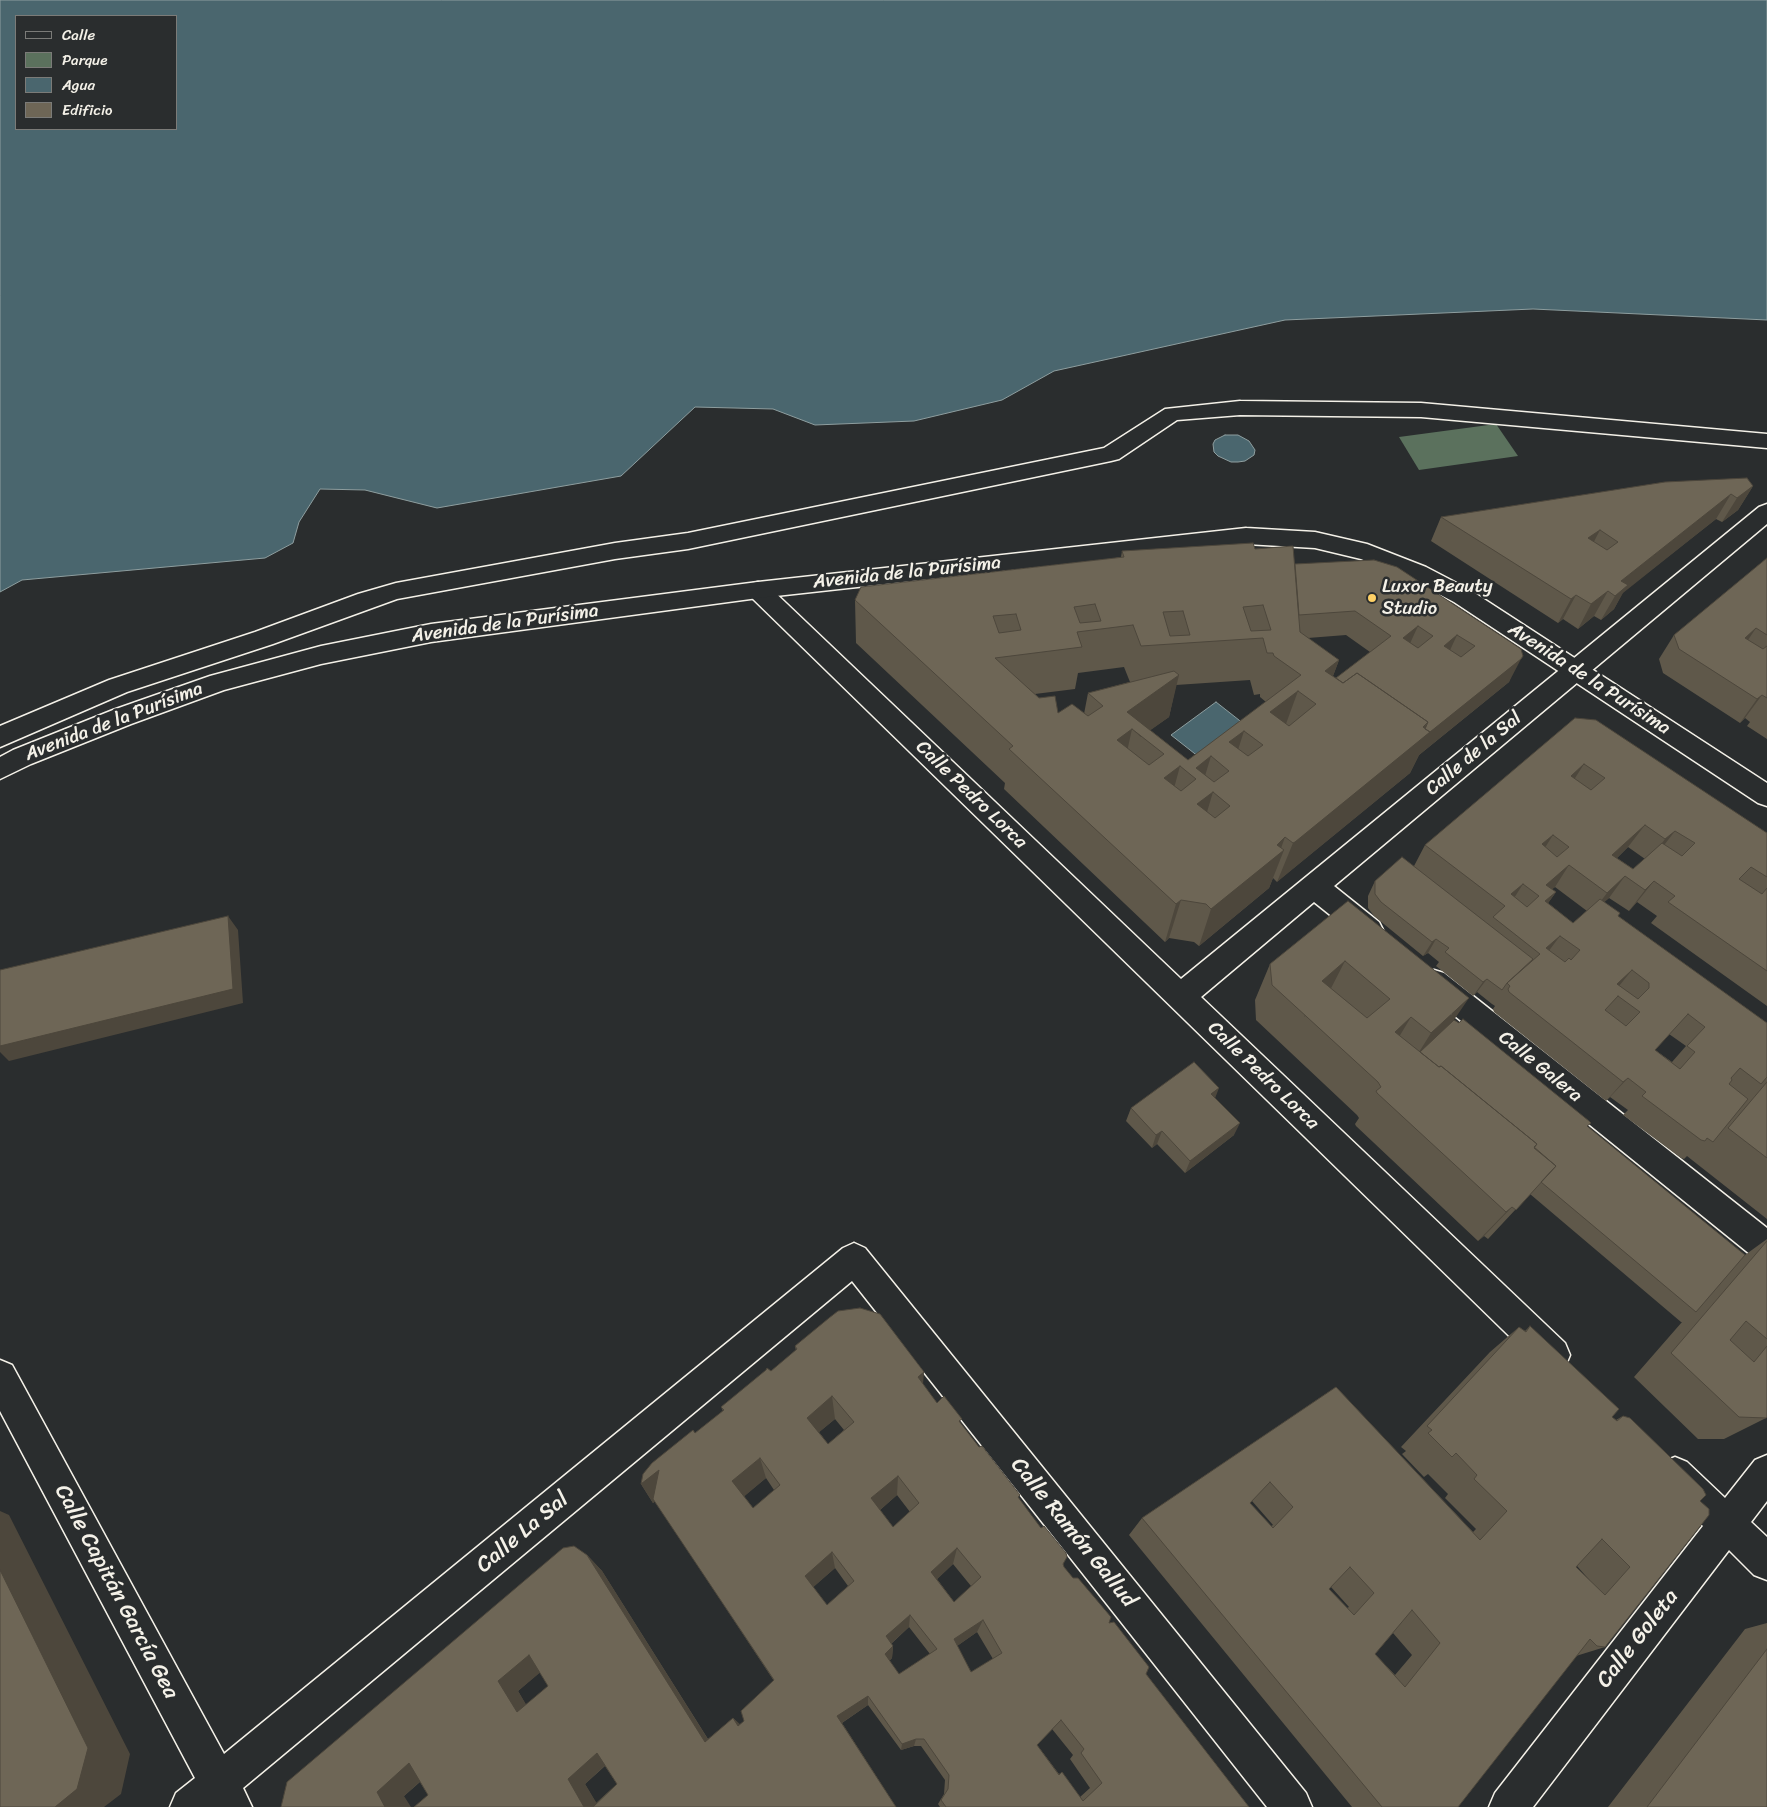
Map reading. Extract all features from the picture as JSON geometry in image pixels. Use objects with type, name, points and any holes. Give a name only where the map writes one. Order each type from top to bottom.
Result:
[{"type":"street","points":[[0,737],[118,686],[264,638],[366,600],[396,591],[615,550],[688,541],[1111,454],[1172,414],[1240,408],[1421,410],[1767,441]]},
{"type":"street","name":"Calle de la Sal","points":[[1181,996],[1767,512]]},
{"type":"street","name":"Avenida de la Purísima","points":[[0,769],[22,757],[122,717],[210,685],[321,655],[431,633],[758,590],[1246,536],[1315,540],[1366,552],[1418,573],[1462,596],[1767,796]]},
{"type":"street","name":"Calle Pedro Lorca","points":[[758,590],[1569,1371]]},
{"type":"street","points":[[1314,886],[1392,948]]},
{"type":"street","name":"Calle Galera","points":[[1416,967],[1767,1248]]},
{"type":"street","name":"Calle La Sal","points":[[214,1799],[854,1259]]},
{"type":"street","name":"Calle Ramón Gallud","points":[[854,1259],[1292,1807]]},
{"type":"street","name":"Calle Capitán García Gea","points":[[0,1377],[214,1799]]},
{"type":"street","points":[[1655,1454],[1767,1562]]},
{"type":"street","name":"Calle Goleta","points":[[1508,1807],[1767,1472]]},
{"type":"green space","points":[[1496,424],[1518,456],[1419,470],[1399,437]]},
{"type":"water","points":[[0,0],[1767,0],[1767,320],[1533,309],[1285,320],[1054,371],[1002,400],[914,421],[815,425],[773,409],[695,407],[621,476],[437,508],[365,490],[320,489],[299,522],[293,543],[265,558],[22,580],[0,592]]},
{"type":"water","points":[[1225,435],[1238,435],[1249,441],[1255,450],[1254,455],[1245,461],[1238,462],[1231,462],[1218,456],[1214,452],[1213,444],[1215,440]]},
{"type":"water","points":[[1216,702],[1244,724],[1199,757],[1171,735]]},
{"type":"building","points":[[1747,478],[1753,486],[1737,498],[1731,494],[1621,581],[1628,585],[1615,596],[1608,591],[1591,604],[1576,595],[1571,599],[1441,517],[1665,482]],"holes":[[[1600,530],[1618,542],[1607,550],[1588,538]]]},
{"type":"building","points":[[1253,543],[1255,549],[1293,546],[1300,632],[1339,660],[1325,671],[1343,683],[1357,673],[1428,722],[1423,727],[1430,732],[1295,842],[1293,843],[1285,837],[1277,845],[1284,850],[1211,909],[1206,904],[1181,900],[1176,904],[1009,749],[1013,746],[855,600],[861,587],[1124,557],[1122,551]],"holes":[[[1095,604],[1101,621],[1080,623],[1074,607]],[[1263,605],[1271,630],[1251,631],[1243,607]],[[1183,611],[1190,635],[1170,636],[1163,612]],[[1016,614],[1021,630],[999,633],[993,616]],[[1133,625],[1141,646],[1263,638],[1267,653],[1273,653],[1274,656],[1301,675],[1188,760],[1127,712],[1179,675],[1174,671],[1088,693],[1103,706],[1088,716],[1072,704],[1058,713],[1055,696],[1039,698],[995,658],[1082,647],[1077,632]],[[1298,691],[1316,704],[1289,726],[1270,712]],[[1132,729],[1164,754],[1149,765],[1117,740]],[[1244,731],[1263,745],[1248,756],[1229,742]],[[1211,756],[1229,771],[1214,782],[1196,768]],[[1180,766],[1196,779],[1181,791],[1164,778]],[[1213,792],[1230,806],[1215,818],[1197,804]]]},
{"type":"building","points":[[1767,558],[1767,635],[1756,628],[1745,638],[1763,649],[1767,646],[1767,698],[1762,695],[1757,699],[1679,649],[1674,635]]},
{"type":"building","points":[[1374,560],[1397,567],[1521,649],[1523,656],[1430,732],[1425,729],[1428,722],[1357,673],[1343,683],[1336,678],[1391,636],[1355,611],[1299,615],[1295,564]],"holes":[[[1418,626],[1433,636],[1418,648],[1403,638]],[[1457,635],[1475,646],[1461,657],[1444,646]]]},
{"type":"building","points":[[1575,718],[1596,720],[1767,833],[1767,877],[1751,867],[1739,879],[1762,894],[1767,888],[1767,971],[1668,902],[1675,896],[1654,881],[1645,890],[1625,876],[1607,893],[1569,865],[1546,885],[1556,892],[1545,901],[1573,923],[1600,899],[1620,913],[1618,916],[1767,1023],[1767,1077],[1761,1084],[1740,1068],[1731,1078],[1732,1080],[1729,1084],[1748,1099],[1713,1142],[1707,1138],[1705,1141],[1701,1140],[1642,1096],[1646,1092],[1628,1078],[1623,1082],[1509,992],[1510,986],[1507,983],[1540,954],[1493,917],[1505,906],[1425,845]],"holes":[[[1584,764],[1605,778],[1591,790],[1571,776]],[[1645,825],[1665,839],[1675,831],[1695,843],[1682,856],[1662,843],[1633,869],[1612,855]],[[1553,835],[1569,847],[1557,857],[1542,844]],[[1523,884],[1539,896],[1527,907],[1511,894]],[[1560,936],[1580,950],[1571,960],[1569,958],[1565,962],[1546,948]],[[1632,970],[1649,983],[1649,988],[1638,999],[1617,984]],[[1618,996],[1640,1012],[1626,1026],[1605,1010]],[[1688,1014],[1705,1027],[1687,1046],[1695,1052],[1680,1069],[1655,1050]]]},
{"type":"building","points":[[1402,857],[1533,959],[1502,990],[1487,979],[1483,982],[1445,952],[1449,948],[1436,939],[1432,942],[1381,902],[1375,894],[1375,881]]},
{"type":"building","points":[[1348,901],[1469,998],[1431,1033],[1411,1017],[1395,1032],[1439,1067],[1441,1066],[1537,1144],[1534,1147],[1556,1166],[1516,1210],[1512,1207],[1506,1212],[1377,1093],[1376,1091],[1381,1087],[1378,1082],[1272,985],[1270,964]],"holes":[[[1345,961],[1390,999],[1367,1018],[1322,981]]]},
{"type":"building","points":[[228,916],[233,989],[0,1046],[0,970]]},
{"type":"building","points":[[1463,1019],[1589,1121],[1591,1123],[1587,1126],[1745,1255],[1696,1312],[1541,1182],[1556,1166],[1534,1148],[1537,1144],[1441,1066],[1439,1067],[1420,1052],[1454,1020],[1459,1023]]},
{"type":"building","points":[[1194,1062],[1219,1088],[1211,1094],[1240,1123],[1190,1161],[1162,1131],[1156,1135],[1131,1108]]},
{"type":"building","points":[[1767,1082],[1767,1158],[1728,1128]]},
{"type":"building","points":[[1767,1241],[1767,1339],[1746,1321],[1730,1340],[1754,1362],[1767,1346],[1767,1417],[1739,1417],[1671,1353]]},
{"type":"building","points":[[860,1308],[880,1314],[924,1372],[918,1377],[937,1403],[944,1396],[962,1419],[959,1421],[979,1447],[982,1446],[1020,1495],[1018,1497],[1041,1528],[1044,1526],[1066,1553],[1067,1557],[1063,1564],[1064,1567],[1073,1578],[1078,1578],[1111,1617],[1109,1623],[1114,1622],[1149,1667],[1146,1674],[1249,1807],[946,1807],[941,1800],[948,1789],[949,1775],[924,1739],[916,1739],[902,1744],[868,1696],[837,1716],[896,1807],[593,1807],[617,1784],[597,1753],[568,1779],[584,1807],[414,1807],[428,1795],[409,1763],[377,1792],[385,1807],[281,1807],[287,1782],[563,1548],[574,1546],[587,1555],[705,1742],[733,1718],[738,1726],[744,1721],[741,1711],[774,1680],[653,1499],[659,1470],[641,1484],[643,1474],[652,1463],[693,1430],[695,1433],[724,1410],[721,1407],[767,1368],[771,1371],[797,1349],[795,1346],[838,1311]],"holes":[[[832,1396],[854,1422],[828,1444],[807,1418]],[[760,1458],[780,1485],[753,1508],[732,1481]],[[898,1476],[919,1503],[893,1527],[871,1498]],[[957,1548],[981,1577],[954,1602],[931,1572]],[[832,1552],[854,1581],[827,1605],[805,1576]],[[910,1615],[937,1649],[899,1674],[885,1654],[893,1646],[886,1636]],[[983,1620],[1002,1653],[971,1672],[954,1639]],[[529,1655],[548,1686],[517,1712],[498,1681]],[[1061,1720],[1084,1749],[1081,1753],[1102,1783],[1083,1801],[1062,1772],[1059,1775],[1037,1745]]]},
{"type":"building","points":[[1530,1326],[1619,1409],[1612,1417],[1617,1421],[1623,1416],[1630,1418],[1703,1489],[1706,1495],[1700,1501],[1709,1509],[1709,1515],[1605,1647],[1597,1646],[1590,1639],[1458,1807],[1382,1807],[1142,1518],[1336,1387],[1480,1540],[1507,1511],[1474,1479],[1477,1475],[1456,1453],[1452,1457],[1428,1433],[1432,1430],[1427,1426],[1519,1327],[1526,1332]],"holes":[[[1270,1482],[1293,1507],[1273,1528],[1250,1503]],[[1602,1539],[1630,1567],[1605,1595],[1576,1567]],[[1350,1567],[1374,1593],[1354,1615],[1329,1589]],[[1412,1610],[1440,1643],[1405,1687],[1375,1654]]]},
{"type":"building","points":[[0,1570],[88,1748],[77,1789],[55,1807],[0,1807]]},
{"type":"building","points":[[1767,1649],[1767,1807],[1647,1807]]},
{"type":"place","name":"Luxor Beauty Studio","points":[[1372,598]]}]
